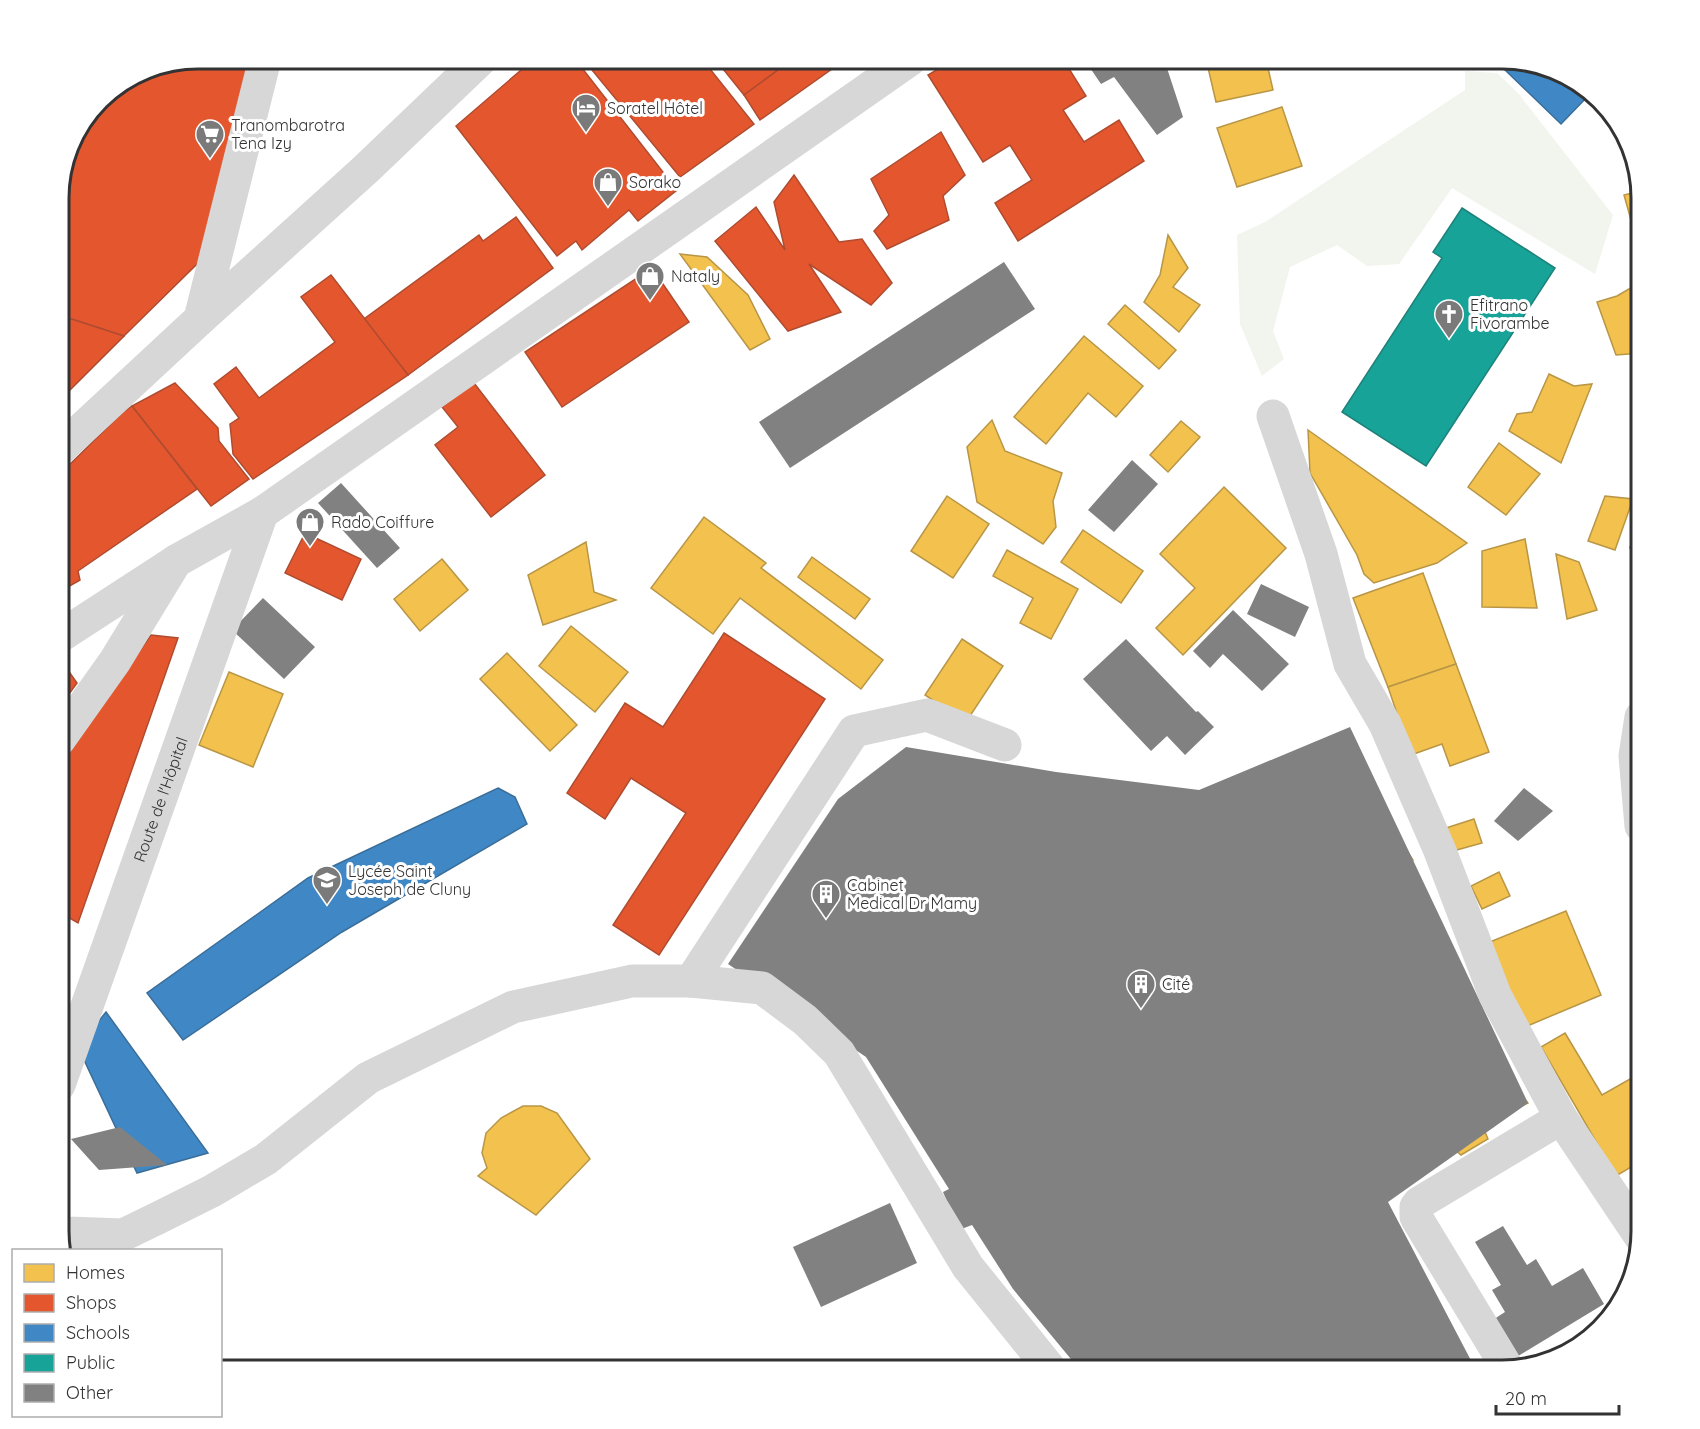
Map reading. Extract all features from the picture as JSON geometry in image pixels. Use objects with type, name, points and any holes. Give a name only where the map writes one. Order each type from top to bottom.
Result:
[{"type":"street","points":[[200,319],[262,69]]},
{"type":"street","points":[[69,441],[366,169],[470,69]]},
{"type":"street","points":[[69,631],[176,561],[262,513],[895,69]]},
{"type":"street","points":[[1273,416],[1321,555],[1350,664],[1385,724],[1440,851],[1495,995],[1561,1118],[1631,1223]]},
{"type":"street","name":"Route de l'Hôpital","points":[[69,1057],[262,513]]},
{"type":"street","points":[[69,726],[115,661],[176,561]]},
{"type":"street","points":[[691,981],[854,731],[927,715],[1005,745]]},
{"type":"street","points":[[69,1233],[123,1234],[212,1191],[266,1159],[368,1078],[513,1006],[632,981],[691,981],[762,988],[805,1020],[839,1053],[968,1267],[1042,1360]]},
{"type":"street","points":[[1503,1360],[1416,1216],[1416,1207],[1419,1203],[1561,1118]]},
{"type":"shaded area","points":[[1465,71],[1497,73],[1518,93],[1613,215],[1595,274],[1452,188],[1399,264],[1367,266],[1337,245],[1290,267],[1273,331],[1284,359],[1262,376],[1240,324],[1237,235],[1265,222],[1465,90]]},
{"type":"building: Homes","points":[[1208,69],[1268,69],[1273,90],[1216,102]]},
{"type":"building: Homes","points":[[1282,107],[1302,166],[1237,187],[1217,128]]},
{"type":"building: Homes","points":[[1631,193],[1631,220],[1624,195]]},
{"type":"building: Homes","points":[[1168,235],[1188,268],[1173,287],[1200,305],[1179,332],[1144,302],[1160,275]]},
{"type":"building: Homes","points":[[680,254],[707,257],[748,295],[770,339],[750,350]]},
{"type":"building: Homes","points":[[1631,288],[1631,354],[1616,355],[1597,302],[1617,296]]},
{"type":"building: Homes","points":[[1125,305],[1176,350],[1159,369],[1108,324]]},
{"type":"building: Homes","points":[[1084,336],[1143,386],[1116,417],[1088,393],[1046,444],[1014,417]]},
{"type":"building: Homes","points":[[1549,374],[1574,386],[1592,384],[1561,463],[1509,431],[1517,414],[1532,412]]},
{"type":"building: Homes","points":[[992,420],[1005,451],[1062,473],[1053,501],[1056,527],[1043,544],[977,502],[967,447]]},
{"type":"building: Homes","points":[[1181,421],[1200,437],[1168,472],[1150,455]]},
{"type":"building: Homes","points":[[1308,430],[1467,543],[1437,563],[1374,583],[1364,574],[1357,555],[1310,473]]},
{"type":"building: Homes","points":[[1499,443],[1540,474],[1506,515],[1468,487]]},
{"type":"building: Homes","points":[[1224,487],[1286,548],[1183,655],[1156,628],[1195,588],[1160,554]]},
{"type":"building: Homes","points":[[947,496],[989,524],[953,578],[911,551]]},
{"type":"building: Homes","points":[[1605,496],[1631,499],[1615,550],[1588,541]]},
{"type":"building: Homes","points":[[704,517],[766,563],[761,568],[883,660],[861,689],[740,598],[713,634],[651,588]]},
{"type":"building: Homes","points":[[1083,530],[1143,571],[1121,603],[1061,562]]},
{"type":"building: Homes","points":[[1525,539],[1537,608],[1482,607],[1482,551]]},
{"type":"building: Homes","points":[[586,542],[594,592],[616,600],[543,625],[528,575]]},
{"type":"building: Homes","points":[[1007,550],[1078,589],[1051,639],[1020,623],[1033,598],[993,576]]},
{"type":"building: Homes","points":[[1556,554],[1579,562],[1597,610],[1567,619]]},
{"type":"building: Homes","points":[[812,557],[870,599],[855,619],[798,577]]},
{"type":"building: Homes","points":[[442,559],[468,590],[420,631],[394,599]]},
{"type":"building: Homes","points":[[1423,573],[1456,664],[1388,687],[1353,598]]},
{"type":"building: Homes","points":[[571,626],[628,672],[595,712],[539,666]]},
{"type":"building: Homes","points":[[962,639],[1003,666],[966,722],[925,695]]},
{"type":"building: Homes","points":[[507,653],[577,725],[550,751],[480,679]]},
{"type":"building: Homes","points":[[1456,664],[1489,752],[1450,766],[1442,744],[1411,755],[1388,687]]},
{"type":"building: Homes","points":[[229,672],[283,694],[253,767],[199,745]]},
{"type":"building: Homes","points":[[1349,811],[1358,835],[1337,860],[1317,836]]},
{"type":"building: Homes","points":[[1474,819],[1482,843],[1453,851],[1446,828]]},
{"type":"building: Homes","points":[[958,841],[990,878],[954,909],[921,871]]},
{"type":"building: Homes","points":[[1402,843],[1413,860],[1398,873],[1384,851]]},
{"type":"building: Homes","points":[[1289,850],[1321,890],[1340,881],[1356,913],[1325,922],[1271,873]]},
{"type":"building: Homes","name":"Cabinet Medical Dr Mamy","points":[[806,851],[903,881],[836,1005],[749,958]]},
{"type":"building: Homes","points":[[1373,871],[1387,890],[1369,904],[1354,882]]},
{"type":"building: Homes","points":[[1499,872],[1510,896],[1482,909],[1471,886]]},
{"type":"building: Homes","points":[[1566,911],[1601,995],[1520,1029],[1485,944]]},
{"type":"building: Homes","points":[[1302,950],[1330,1022],[1317,1023],[1310,1005],[1242,1026],[1230,1016],[1234,1002],[1275,982],[1269,965]]},
{"type":"building: Homes","points":[[1209,965],[1230,988],[1213,1003],[1192,978]]},
{"type":"building: Homes","points":[[1142,1013],[1163,1039],[1124,1066],[1111,1056],[1112,1038]]},
{"type":"building: Homes","points":[[1565,1033],[1602,1095],[1631,1078],[1631,1167],[1616,1176],[1541,1047]]},
{"type":"building: Homes","points":[[1414,1038],[1422,1071],[1377,1083],[1373,1049]]},
{"type":"building: Homes","points":[[1500,1052],[1510,1082],[1528,1103],[1482,1125],[1488,1139],[1461,1155],[1445,1141],[1414,1095],[1461,1055],[1479,1066]]},
{"type":"building: Homes","points":[[523,1106],[541,1106],[557,1113],[590,1159],[536,1215],[478,1176],[487,1168],[482,1153],[486,1133],[501,1118]]},
{"type":"building: Shops","points":[[247,69],[200,261],[124,336],[69,318],[69,190],[73,165],[82,141],[101,113],[113,101],[141,82],[181,70]]},
{"type":"building: Shops","points":[[522,69],[583,69],[677,190],[638,221],[629,210],[582,250],[576,241],[557,256],[456,126]]},
{"type":"building: Shops","points":[[591,69],[710,69],[754,124],[680,177]]},
{"type":"building: Shops","points":[[723,69],[779,69],[744,95]]},
{"type":"building: Shops","points":[[779,69],[832,69],[760,120],[744,95]]},
{"type":"building: Shops","points":[[938,69],[1069,69],[1086,96],[1063,110],[1084,142],[1119,120],[1144,161],[1018,241],[995,203],[1032,180],[1010,145],[983,162],[928,75]]},
{"type":"building: Shops","points":[[941,132],[965,175],[943,196],[949,220],[887,249],[874,231],[889,215],[871,179]]},
{"type":"building: Shops","points":[[794,175],[839,242],[862,239],[892,283],[871,305],[809,264],[841,312],[788,331],[715,241],[756,207],[785,250],[774,202]]},
{"type":"building: Shops","points":[[516,217],[553,268],[408,375],[364,319],[479,235],[483,241]]},
{"type":"building: Shops","points":[[652,268],[689,322],[562,407],[525,352]]},
{"type":"building: Shops","points":[[331,275],[408,375],[253,479],[233,454],[230,424],[239,418],[214,384],[236,367],[259,398],[335,342],[301,297]]},
{"type":"building: Shops","points":[[69,318],[124,336],[69,391]]},
{"type":"building: Shops","points":[[175,383],[218,428],[219,441],[249,479],[211,506],[132,406]]},
{"type":"building: Shops","points":[[474,383],[545,475],[491,517],[435,445],[458,427],[442,407]]},
{"type":"building: Shops","points":[[132,406],[197,489],[78,571],[80,580],[69,586],[69,465]]},
{"type":"building: Shops","points":[[305,533],[361,559],[342,600],[285,573]]},
{"type":"building: Shops","points":[[724,633],[825,699],[659,955],[613,925],[686,813],[631,778],[605,819],[567,793],[625,703],[663,727]]},
{"type":"building: Shops","points":[[151,635],[178,638],[78,923],[69,918],[69,747]]},
{"type":"building: Shops","points":[[69,672],[77,683],[69,694]]},
{"type":"building: Schools","points":[[1504,69],[1527,71],[1551,79],[1585,99],[1561,124]]},
{"type":"building: Schools","points":[[498,788],[515,797],[527,824],[342,932],[183,1040],[147,993],[308,878]]},
{"type":"building: Schools","points":[[106,1012],[208,1153],[137,1173],[78,1047]]},
{"type":"building: Public","name":"Efitrano Fivorambe","points":[[1462,208],[1555,268],[1426,466],[1342,412],[1442,258],[1433,252]]},
{"type":"building: Other","points":[[1091,69],[1167,69],[1183,117],[1157,135],[1114,77],[1101,84]]},
{"type":"building: Other","points":[[1004,262],[1035,309],[790,468],[759,422]]},
{"type":"building: Other","points":[[1132,460],[1158,484],[1114,532],[1088,510]]},
{"type":"building: Other","points":[[341,483],[400,548],[377,568],[318,503]]},
{"type":"building: Other","points":[[1261,584],[1309,607],[1295,637],[1247,614]]},
{"type":"building: Other","points":[[263,598],[315,647],[284,679],[232,630]]},
{"type":"building: Other","points":[[1233,610],[1289,664],[1262,691],[1223,654],[1210,668],[1193,651]]},
{"type":"building: Other","points":[[1126,639],[1196,712],[1198,711],[1214,727],[1185,755],[1167,736],[1151,751],[1083,679]]},
{"type":"building: Other","name":"Cité","points":[[1350,727],[1528,1103],[1388,1202],[1471,1360],[1072,1360],[1013,1289],[972,1225],[959,1230],[943,1192],[949,1189],[866,1057],[728,964],[838,799],[906,747],[1056,772],[1199,790]]},
{"type":"building: Other","points":[[1524,788],[1553,811],[1518,841],[1494,821]]},
{"type":"building: Other","points":[[120,1127],[167,1165],[99,1170],[71,1139]]},
{"type":"building: Other","points":[[890,1203],[917,1263],[821,1307],[793,1247]]},
{"type":"building: Other","points":[[1503,1226],[1527,1265],[1536,1259],[1552,1286],[1583,1268],[1604,1304],[1509,1360],[1488,1323],[1505,1312],[1492,1290],[1501,1285],[1475,1242]]},
{"type":"place","name":"Soratel Hôtel","points":[[586,134]]},
{"type":"place","name":"Tranombarotra Tena Izy","points":[[210,160]]},
{"type":"place","name":"Sorako","points":[[608,208]]},
{"type":"place","name":"Nataly","points":[[650,302]]},
{"type":"place","name":"Efitrano Fivorambe","points":[[1449,340]]},
{"type":"place","name":"Rado Coiffure","points":[[310,548]]},
{"type":"place","name":"Lycée Saint Joseph de Cluny","points":[[327,906]]},
{"type":"place","name":"Cabinet Medical Dr Mamy","points":[[826,920]]},
{"type":"place","name":"Cité","points":[[1141,1010]]}]
